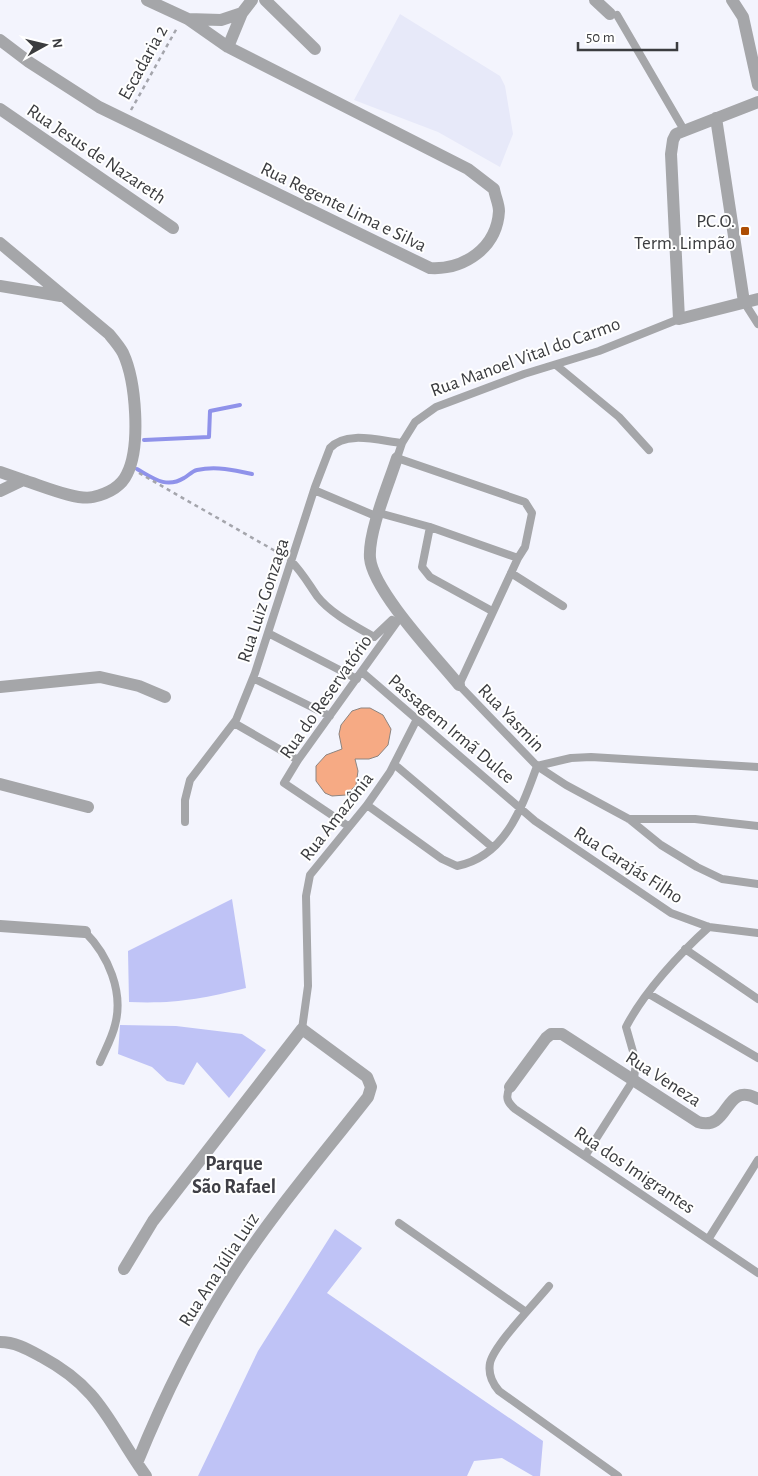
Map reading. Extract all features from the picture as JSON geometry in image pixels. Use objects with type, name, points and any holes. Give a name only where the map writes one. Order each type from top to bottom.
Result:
[{"type":"street","name":"Rua Regente Lima e Silva","points":[[0,40],[29,62],[99,107],[430,268],[446,269],[465,263],[481,251],[494,232],[499,210],[494,188],[468,169],[228,47],[185,18],[147,0]]},
{"type":"street","points":[[228,47],[242,13],[252,0]]},
{"type":"street","points":[[266,0],[315,48]]},
{"type":"street","points":[[595,0],[613,14]]},
{"type":"street","points":[[732,0],[743,18],[753,41],[758,85]]},
{"type":"street","points":[[185,18],[222,20],[242,13]]},
{"type":"street","points":[[758,102],[676,134],[673,140],[672,154],[679,319],[758,299]]},
{"type":"street","name":"Rua Jesus de Nazareth","points":[[0,109],[173,228]]},
{"type":"street","points":[[716,118],[744,302]]},
{"type":"street","points":[[0,242],[61,296],[110,334],[123,352],[130,374],[133,394],[134,446],[126,475],[111,491],[91,498],[0,472]]},
{"type":"street","points":[[0,286],[61,296]]},
{"type":"street","name":"Rua Manoel Vital do Carmo","points":[[398,458],[379,515],[370,556],[373,570],[399,619],[459,685]]},
{"type":"street","points":[[0,491],[23,480]]},
{"type":"street","points":[[0,687],[100,677],[139,686],[166,697]]},
{"type":"street","points":[[0,784],[88,807]]},
{"type":"street","points":[[0,926],[85,932]]},
{"type":"street","points":[[124,1269],[158,1214],[302,1029]]},
{"type":"street","name":"Rua Ana Júlia Luiz","points":[[137,1463],[178,1372],[231,1278],[302,1179],[370,1091],[367,1077],[302,1029]]},
{"type":"street","name":"Rua Veneza","points":[[510,1087],[546,1038],[550,1034],[562,1034],[698,1122],[707,1125],[720,1118],[734,1097],[751,1095],[758,1099]]},
{"type":"street","points":[[0,1342],[26,1348],[81,1382],[111,1419],[146,1476]]},
{"type":"lane","points":[[613,14],[684,130]]},
{"type":"lane","points":[[744,302],[758,324]]},
{"type":"lane","name":"Rua Manoel Vital do Carmo","points":[[398,458],[402,443],[415,422],[436,407],[493,384],[599,351],[679,319]]},
{"type":"lane","points":[[556,365],[619,417],[648,450]]},
{"type":"lane","name":"Rua Luiz Gonzaga","points":[[185,822],[185,800],[190,780],[234,723],[253,678],[327,454],[335,442],[350,438],[402,443]]},
{"type":"lane","name":"Rua Yasmin","points":[[398,458],[524,502],[532,513],[532,523],[525,547],[492,612],[459,685],[538,766],[566,785],[629,819],[661,845],[697,867],[722,879],[758,884]]},
{"type":"lane","points":[[314,490],[379,515],[430,527],[518,558]]},
{"type":"lane","points":[[430,527],[422,567],[430,577],[492,612]]},
{"type":"lane","points":[[291,561],[304,573],[317,596],[333,610],[374,637],[392,620],[399,619]]},
{"type":"lane","points":[[511,573],[563,606]]},
{"type":"lane","name":"Rua do Reservatório","points":[[348,826],[284,783],[298,760],[399,619]]},
{"type":"lane","points":[[268,633],[357,679]]},
{"type":"lane","name":"Passagem Irmã Dulce","points":[[362,672],[521,808]]},
{"type":"lane","points":[[253,678],[330,716]]},
{"type":"lane","name":"Rua Amazônia","points":[[302,1029],[308,986],[306,896],[310,875],[348,826],[368,804],[394,764],[417,719]]},
{"type":"lane","points":[[234,723],[298,760]]},
{"type":"lane","points":[[368,804],[452,865],[457,866],[471,862],[492,847],[515,822],[538,766],[571,758],[591,757],[758,766]]},
{"type":"lane","points":[[394,764],[492,847]]},
{"type":"lane","name":"Rua Carajás Filho","points":[[521,808],[535,821],[671,913],[709,927],[758,933]]},
{"type":"lane","points":[[629,819],[695,819],[758,826]]},
{"type":"lane","points":[[585,1156],[634,1079],[636,1062],[626,1027],[636,1007],[649,994],[685,949],[709,927]]},
{"type":"lane","points":[[85,932],[96,943],[109,966],[118,1005],[115,1026],[100,1062]]},
{"type":"lane","points":[[685,949],[758,999]]},
{"type":"lane","points":[[649,994],[758,1058]]},
{"type":"lane","name":"Rua dos Imigrantes","points":[[510,1087],[507,1094],[509,1104],[758,1273]]},
{"type":"lane","points":[[709,1238],[758,1160]]},
{"type":"lane","points":[[399,1223],[526,1312]]},
{"type":"lane","points":[[549,1286],[526,1312],[493,1356],[490,1375],[493,1384],[499,1391],[618,1476]]},
{"type":"path","name":"Escadaria 2","points":[[126,121],[185,18]]},
{"type":"path","points":[[129,468],[291,561]]},
{"type":"shaded area","points":[[400,14],[500,76],[505,86],[513,134],[500,167],[438,132],[354,100]]},
{"type":"shaded area","points":[[232,899],[246,988],[188,1000],[129,1002],[128,951]]},
{"type":"shaded area","points":[[120,1025],[176,1026],[242,1034],[266,1050],[229,1098],[197,1062],[184,1085],[167,1081],[152,1067],[118,1054]]},
{"type":"shaded area","points":[[335,1229],[362,1248],[327,1293],[543,1441],[540,1476],[533,1476],[502,1458],[474,1461],[467,1476],[198,1476],[258,1351]]},
{"type":"building","points":[[370,708],[383,715],[391,729],[388,745],[378,756],[369,759],[355,759],[358,771],[356,785],[346,795],[332,796],[325,793],[316,781],[316,766],[326,755],[342,749],[339,734],[341,725],[352,711]]},
{"type":"waterway","points":[[144,440],[209,437],[210,411],[240,405]]},
{"type":"waterway","points":[[137,469],[154,479],[165,482],[177,481],[195,471],[211,468],[252,474]]},
{"type":"place","name":"P.C.O. Term. Limpão","points":[[745,231]]},
{"type":"district","name":"Parque São Rafael","points":[[234,1174]]}]
